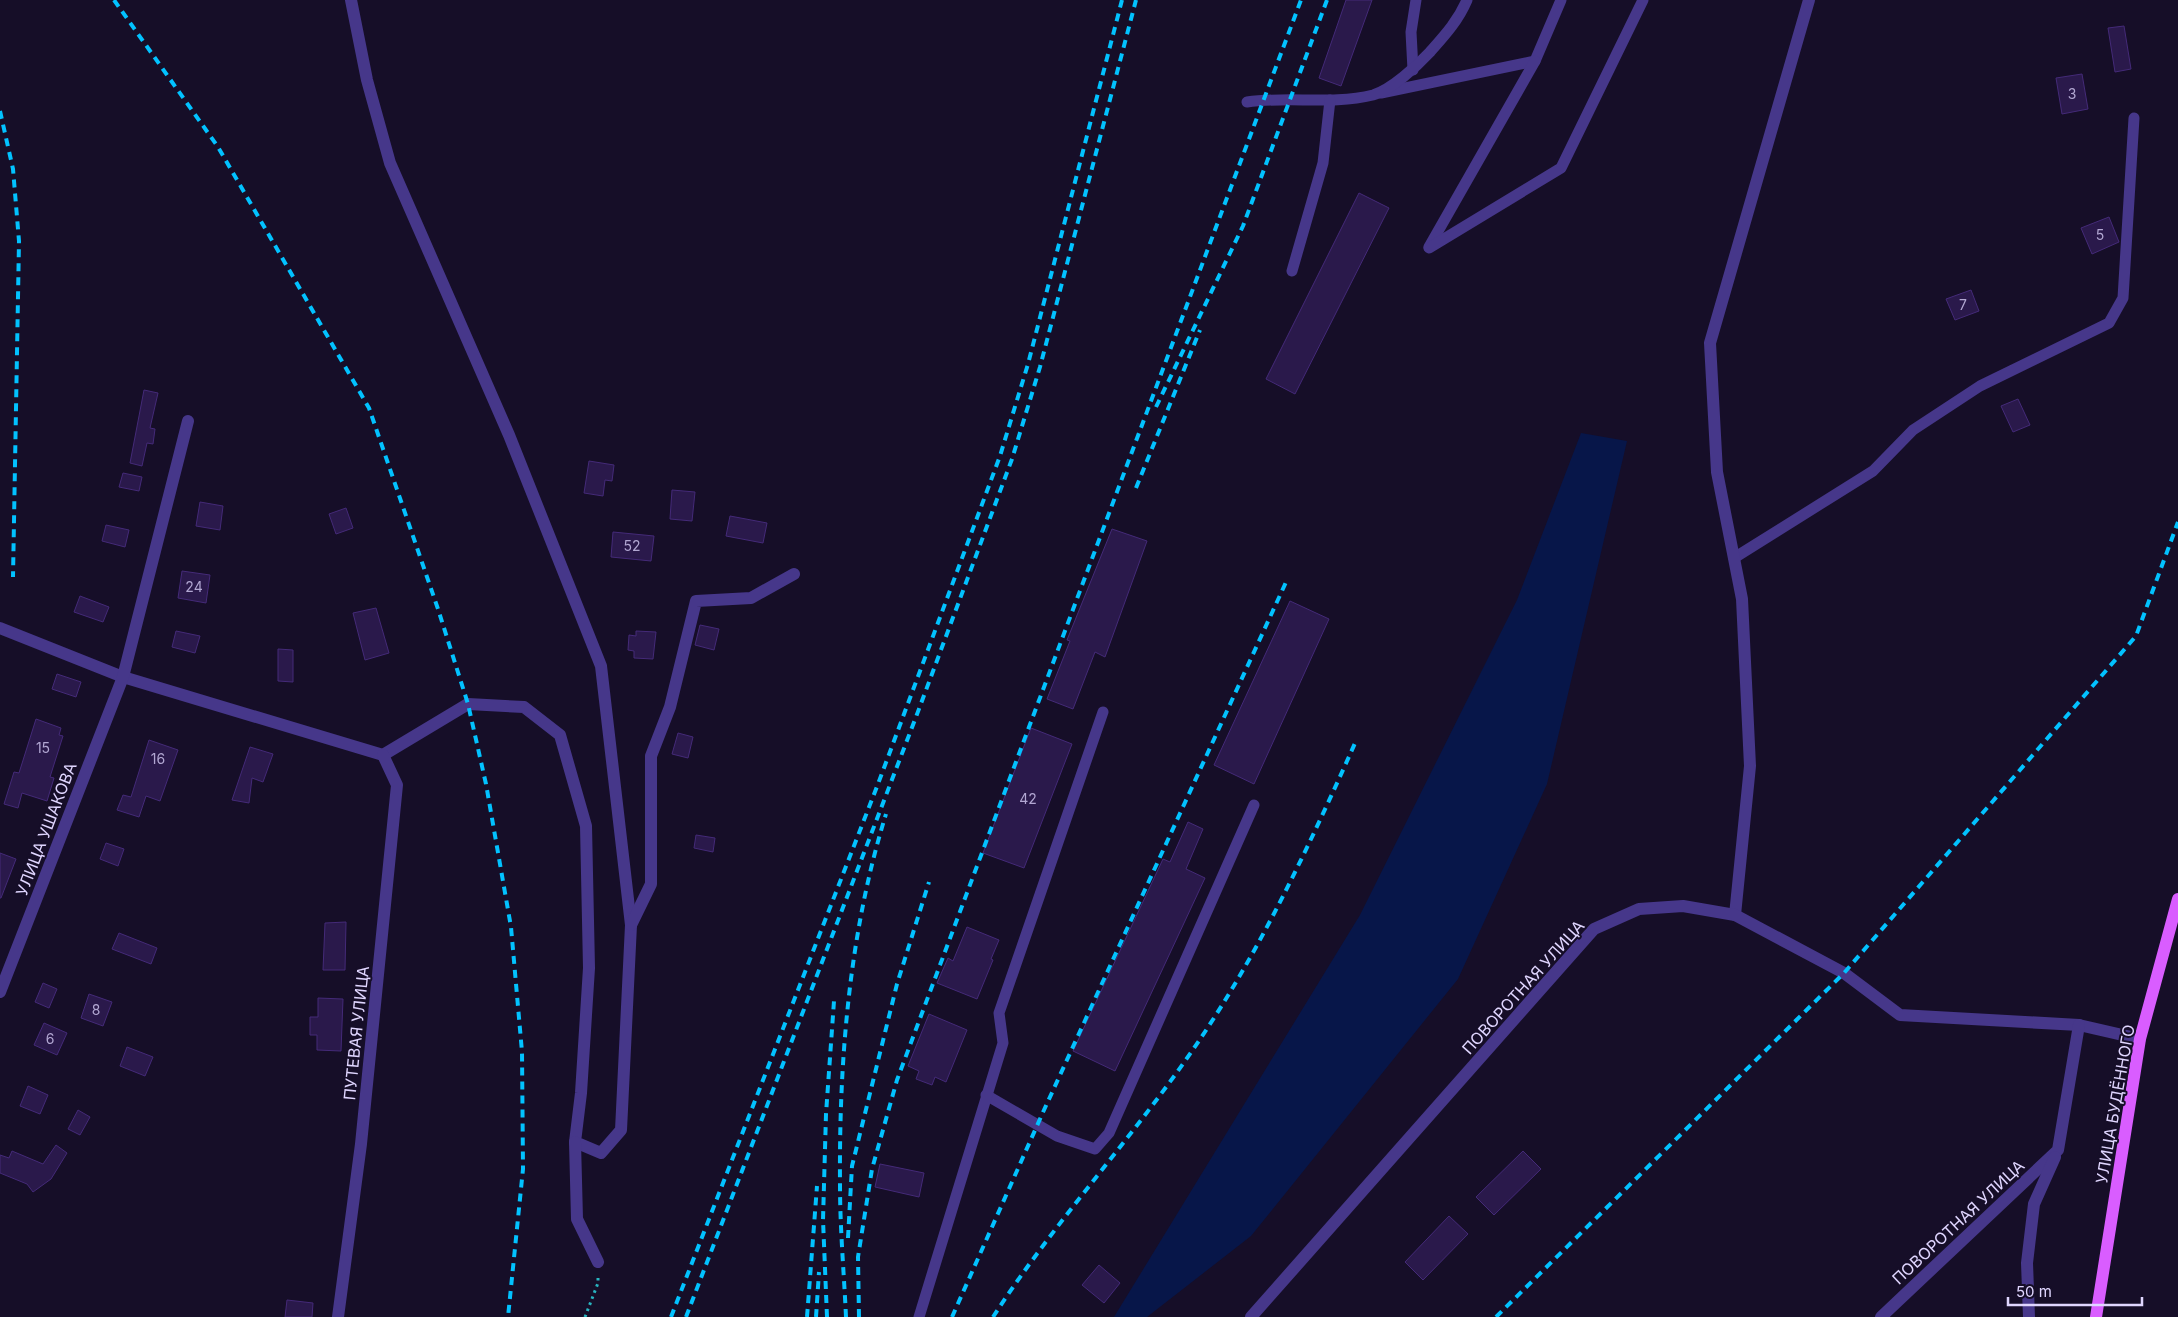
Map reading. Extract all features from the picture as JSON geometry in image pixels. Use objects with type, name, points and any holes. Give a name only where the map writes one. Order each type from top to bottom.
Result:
[{"type":"main road","name":"УЛИЦА БУДЁННОГО","points":[[2096,1317],[2140,1038],[2174,926],[2178,899]]},
{"type":"street","points":[[351,0],[367,80],[390,163],[509,435],[601,666],[631,925],[621,1130],[600,1153],[575,1142]]},
{"type":"street","points":[[1736,915],[1750,766],[1742,599],[1717,472],[1710,343],[1809,0]]},
{"type":"street","name":"УЛИЦА УШАКОВА","points":[[0,992],[123,677],[188,421]]},
{"type":"street","points":[[631,925],[651,884],[651,756],[670,707],[696,602],[751,598],[794,574]]},
{"type":"street","points":[[0,628],[123,677],[383,755],[468,704],[524,707],[560,735],[586,826],[589,968],[575,1142],[577,1219],[598,1262]]},
{"type":"street","name":"ПУТЕВАЯ УЛИЦА","points":[[338,1317],[361,1144],[396,785],[383,755]]},
{"type":"street","name":"ПОВОРОТНАЯ УЛИЦА","points":[[1251,1317],[1594,929],[1639,909],[1683,906],[1736,915],[1844,973],[1900,1014],[2079,1025],[2140,1038]]},
{"type":"street","name":"ПОВОРОТНАЯ УЛИЦА","points":[[2029,1317],[2027,1263],[2034,1204],[2058,1150],[2079,1025]]},
{"type":"street","name":"ПОВОРОТНАЯ УЛИЦА","points":[[1881,1317],[2058,1150]]},
{"type":"lane","points":[[1413,70],[1411,32],[1416,0]]},
{"type":"lane","points":[[1374,95],[1413,70],[1459,19],[1468,0]]},
{"type":"lane","points":[[1561,0],[1535,62],[1429,248],[1561,168],[1643,0]]},
{"type":"lane","points":[[1247,102],[1263,100],[1330,100],[1374,95],[1535,62]]},
{"type":"lane","points":[[1292,271],[1323,163],[1330,100]]},
{"type":"lane","points":[[1734,558],[1873,471],[1913,430],[1980,386],[2110,323],[2123,298],[2134,118]]},
{"type":"lane","points":[[919,1317],[1003,1043],[999,1013],[1103,712]]},
{"type":"lane","points":[[986,1096],[1057,1136],[1095,1149],[1109,1133],[1254,805]]},
{"type":"path","points":[[585,1317],[598,1284],[598,1262]]},
{"type":"shaded area","points":[[1581,433],[1627,441],[1547,784],[1458,979],[1251,1236],[1147,1317],[1114,1317],[1360,915],[1517,600]]},
{"type":"building","points":[[1346,0],[1372,0],[1341,86],[1319,78]]},
{"type":"building","points":[[2124,26],[2131,69],[2115,72],[2108,28]]},
{"type":"building","points":[[2082,74],[2088,109],[2062,114],[2056,78]]},
{"type":"building","points":[[1359,193],[1389,208],[1295,394],[1266,379]]},
{"type":"building","points":[[2109,217],[2119,242],[2092,254],[2081,228]]},
{"type":"building","points":[[1971,290],[1979,311],[1955,320],[1946,299]]},
{"type":"building","points":[[144,390],[158,393],[150,428],[155,429],[153,444],[147,443],[142,466],[130,463]]},
{"type":"building","points":[[2018,399],[2030,425],[2013,432],[2001,406]]},
{"type":"building","points":[[589,461],[614,465],[612,481],[605,480],[603,496],[584,493]]},
{"type":"building","points":[[123,473],[142,477],[139,491],[119,487]]},
{"type":"building","points":[[672,490],[695,492],[692,521],[670,519]]},
{"type":"building","points":[[200,502],[223,506],[220,530],[196,526]]},
{"type":"building","points":[[346,508],[353,528],[336,534],[329,514]]},
{"type":"building","points":[[730,516],[767,523],[763,543],[726,536]]},
{"type":"building","points":[[106,525],[129,530],[125,547],[102,541]]},
{"type":"building","points":[[1112,529],[1147,541],[1105,657],[1095,652],[1073,709],[1047,699],[1070,641],[1067,640]]},
{"type":"building","points":[[613,532],[654,536],[651,561],[611,557]]},
{"type":"building","points":[[182,571],[210,575],[206,603],[178,598]]},
{"type":"building","points":[[80,596],[109,607],[103,622],[74,612]]},
{"type":"building","points":[[1290,601],[1329,619],[1254,784],[1214,765]]},
{"type":"building","points":[[376,608],[389,653],[365,660],[353,613]]},
{"type":"building","points":[[700,625],[719,629],[714,650],[695,645]]},
{"type":"building","points":[[176,631],[200,636],[195,653],[172,647]]},
{"type":"building","points":[[636,631],[656,632],[653,659],[634,658],[634,651],[628,650],[629,635],[636,636]]},
{"type":"building","points":[[278,649],[293,650],[293,682],[278,681]]},
{"type":"building","points":[[57,674],[81,682],[76,697],[52,689]]},
{"type":"building","points":[[36,719],[61,728],[59,735],[63,736],[50,777],[54,778],[47,801],[22,793],[18,808],[4,804],[14,772],[19,773]]},
{"type":"building","points":[[1031,728],[1072,744],[1024,868],[983,853]]},
{"type":"building","points":[[678,733],[693,737],[688,758],[672,754]]},
{"type":"building","points":[[149,740],[178,750],[160,801],[146,796],[139,817],[117,810],[123,795],[131,797]]},
{"type":"building","points":[[250,747],[273,754],[263,782],[252,778],[249,803],[232,800]]},
{"type":"building","points":[[1188,822],[1203,829],[1186,869],[1205,878],[1115,1071],[1073,1051],[1163,859],[1170,862]]},
{"type":"building","points":[[696,835],[715,838],[713,852],[694,848]]},
{"type":"building","points":[[106,843],[124,849],[118,866],[100,859]]},
{"type":"building","points":[[0,853],[16,859],[1,898],[0,898]]},
{"type":"building","points":[[346,922],[345,970],[323,970],[325,923]]},
{"type":"building","points":[[967,927],[999,940],[977,999],[937,983],[948,958],[953,961]]},
{"type":"building","points":[[119,933],[157,948],[151,964],[112,949]]},
{"type":"building","points":[[43,983],[57,989],[49,1008],[35,1002]]},
{"type":"building","points":[[89,994],[112,1002],[103,1026],[81,1018]]},
{"type":"building","points":[[318,998],[343,999],[341,1051],[317,1050],[317,1035],[310,1035],[310,1017],[318,1017]]},
{"type":"building","points":[[929,1014],[967,1030],[946,1082],[935,1077],[932,1085],[916,1079],[919,1071],[908,1066]]},
{"type":"building","points":[[44,1023],[67,1033],[57,1055],[34,1045]]},
{"type":"building","points":[[127,1047],[153,1057],[145,1076],[120,1066]]},
{"type":"building","points":[[28,1086],[48,1095],[40,1114],[20,1106]]},
{"type":"building","points":[[78,1110],[90,1117],[80,1135],[68,1129]]},
{"type":"building","points":[[56,1145],[67,1153],[51,1179],[33,1192],[27,1184],[0,1173],[0,1155],[9,1158],[12,1151],[43,1164]]},
{"type":"building","points":[[1523,1151],[1541,1169],[1494,1215],[1476,1197]]},
{"type":"building","points":[[880,1164],[924,1173],[919,1197],[875,1187]]},
{"type":"building","points":[[1449,1216],[1468,1234],[1423,1280],[1405,1262]]},
{"type":"building","points":[[1099,1265],[1120,1283],[1104,1303],[1082,1285]]},
{"type":"building","points":[[287,1300],[313,1303],[312,1317],[285,1317]]},
{"type":"railway","points":[[114,0],[218,147],[369,408],[438,609],[468,704],[486,784],[511,927],[522,1052],[523,1169],[508,1317]]},
{"type":"railway","points":[[671,1317],[878,784],[1000,456],[1028,364],[1122,0]]},
{"type":"railway","points":[[686,1317],[916,717],[1012,459],[1040,367],[1136,0]]},
{"type":"railway","points":[[859,1317],[858,1257],[872,1169],[897,1080],[1301,0]]},
{"type":"railway","points":[[1156,407],[1243,226],[1327,0]]},
{"type":"railway","points":[[0,111],[13,169],[19,241],[13,577]]},
{"type":"railway","points":[[1136,488],[1200,330]]},
{"type":"railway","points":[[1496,1317],[1844,973],[2136,636],[2178,522]]},
{"type":"railway","points":[[952,1317],[1044,1110],[1287,580]]},
{"type":"railway","points":[[993,1317],[1041,1249],[1168,1085],[1216,1015],[1261,939],[1281,900],[1356,741]]},
{"type":"railway","points":[[846,1317],[840,1185],[844,1044],[855,951],[863,905],[873,859],[886,814]]},
{"type":"railway","points":[[848,1238],[852,1166],[897,984],[929,882]]},
{"type":"railway","points":[[827,1317],[823,1220],[826,1114],[834,1001]]},
{"type":"railway","points":[[807,1317],[817,1186]]},
{"type":"railway","points":[[816,1317],[819,1272]]}]
